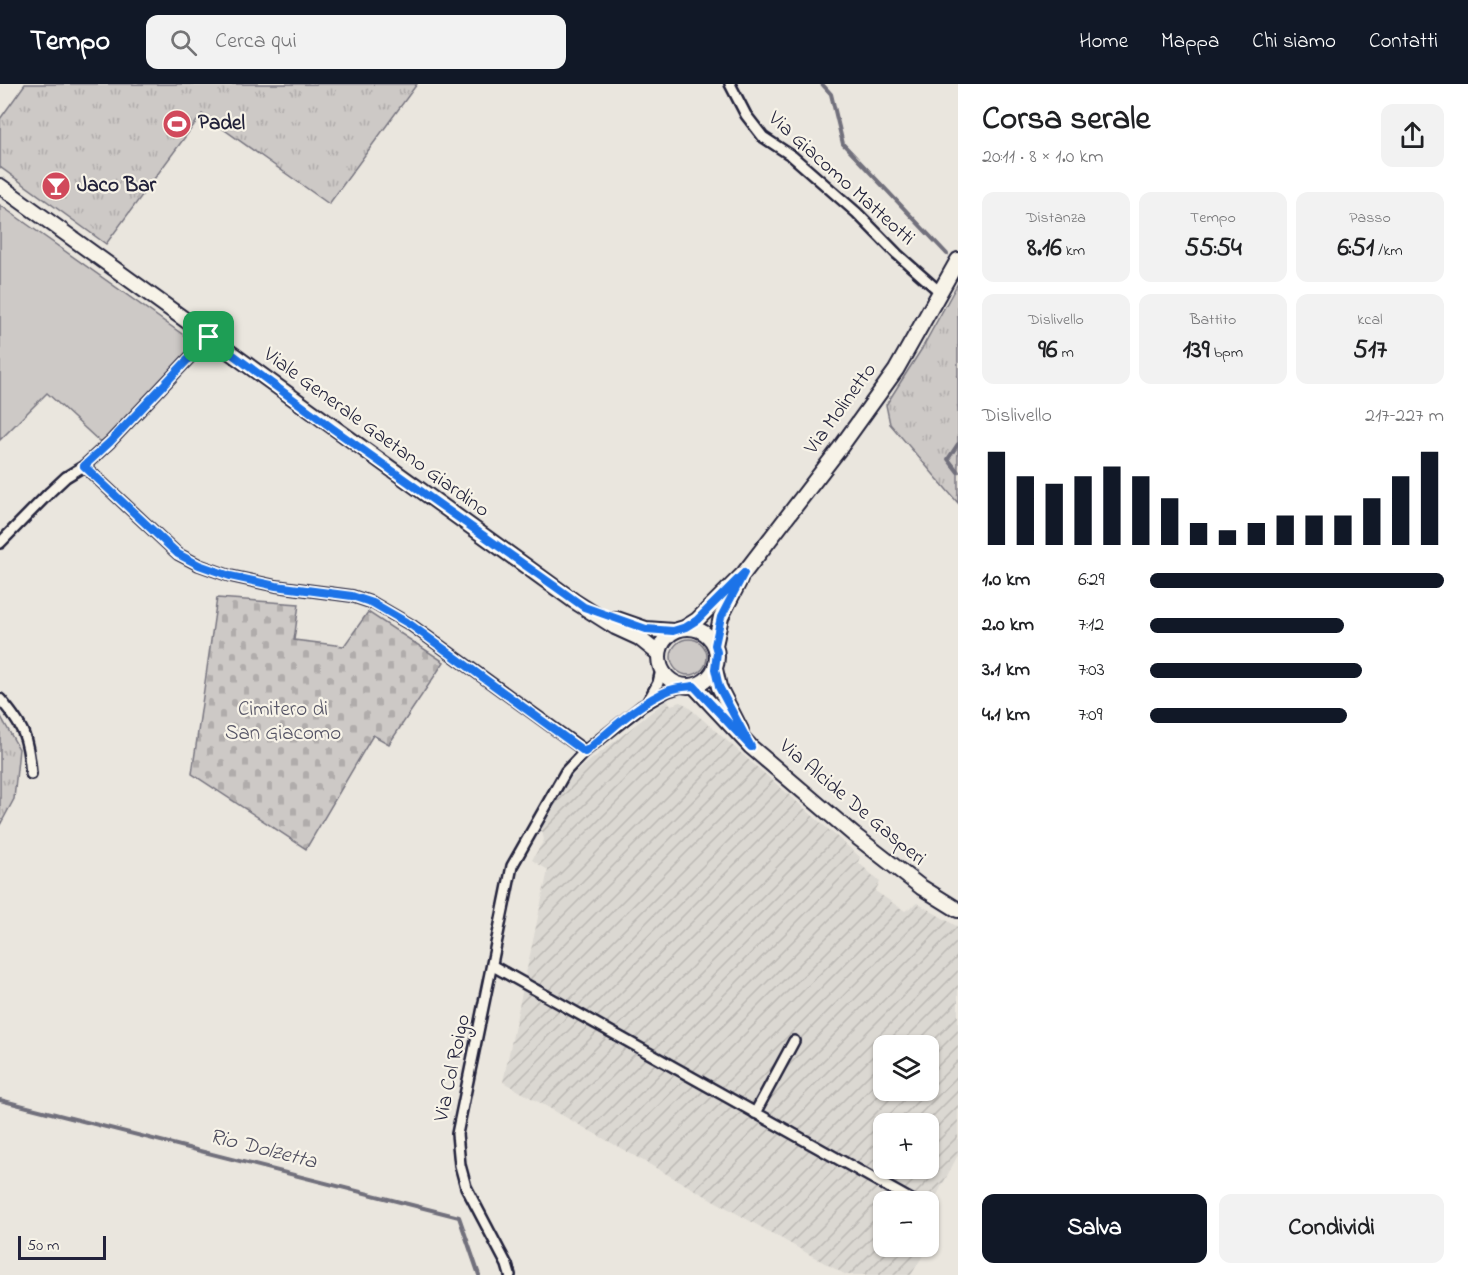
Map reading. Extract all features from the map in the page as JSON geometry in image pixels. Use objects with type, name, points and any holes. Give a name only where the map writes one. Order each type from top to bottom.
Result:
[{"type":"main road","name":"Viale Generale Gaetano Giardino","points":[[0,186],[332,428],[584,607],[639,638],[658,654]]},
{"type":"main road","name":"Via Molinetto","points":[[679,629],[697,620],[744,573],[840,448],[896,370],[958,260]]},
{"type":"main road","name":"Via Molinetto","points":[[715,645],[721,617],[744,573]]},
{"type":"main road","name":"Viale Generale Gaetano Giardino","points":[[584,607],[646,629],[679,629]]},
{"type":"main road","points":[[679,629],[703,631],[715,645],[717,661],[710,676],[688,686],[667,677],[662,670],[658,654],[666,638],[679,629]]},
{"type":"main road","name":"Via Alcide De Gasperi","points":[[715,669],[719,687],[751,747]]},
{"type":"main road","name":"Via Alcide De Gasperi","points":[[688,686],[751,747],[888,863],[958,910]]},
{"type":"street","name":"Via Giacomo Matteotti","points":[[730,84],[746,115],[763,137],[792,156],[940,292]]},
{"type":"street","points":[[0,543],[66,477],[84,466],[110,442],[209,337]]},
{"type":"street","points":[[84,466],[178,554],[199,565],[230,576],[276,586],[352,596],[373,603],[411,625],[585,752]]},
{"type":"street","name":"Via Col Roigo","points":[[646,704],[657,686],[662,670]]},
{"type":"street","name":"Via Col Roigo","points":[[510,1275],[466,1187],[460,1165],[457,1134],[512,866],[566,771],[585,752],[646,704],[668,691],[688,686]]},
{"type":"street","points":[[0,699],[17,719],[29,745],[31,774]]},
{"type":"street","points":[[493,966],[895,1191]]},
{"type":"street","points":[[755,1113],[794,1041]]},
{"type":"shaded area","points":[[667,700],[671,705],[681,702],[860,857],[858,862],[880,882],[875,891],[905,911],[917,903],[958,927],[958,1155],[939,1191],[873,1191],[873,1257],[922,1257],[911,1275],[846,1275],[503,1082],[548,870],[532,860],[544,840],[541,826],[565,785],[577,771]]},
{"type":"green space","points":[[25,84],[417,84],[329,204],[202,114],[106,244],[0,167],[0,119]]},
{"type":"green space","points":[[0,205],[189,339],[191,346],[185,355],[103,441],[99,441],[47,393],[0,440]]},
{"type":"green space","points":[[958,283],[958,503],[890,424],[886,405],[921,350]]},
{"type":"green space","name":"Cimitero di San Giacomo","points":[[217,598],[299,604],[294,640],[344,646],[368,612],[444,662],[389,744],[373,735],[306,849],[192,774]]},
{"type":"green space","points":[[689,639],[702,644],[707,657],[702,670],[689,675],[676,670],[671,657],[676,644]]},
{"type":"green space","points":[[0,715],[19,749],[14,799],[0,825]]},
{"type":"waterway","points":[[822,84],[831,94],[843,144],[947,254]]},
{"type":"waterway","points":[[958,444],[948,459],[958,472]]},
{"type":"waterway","name":"Rio Dolzetta","points":[[0,1100],[459,1217],[479,1275]]},
{"type":"place","name":"Padel","points":[[177,124]]},
{"type":"place","name":"Jaco Bar","points":[[56,186]]},
{"type":"route","points":[[209,337],[332,428],[584,607],[646,629],[673,631],[697,620],[730,584],[744,573],[721,617],[715,645],[717,661],[715,669],[719,687],[751,747],[694,686],[683,686],[668,691],[642,706],[585,752],[411,625],[373,603],[352,596],[276,586],[230,576],[199,565],[178,554],[84,466],[110,442],[209,337]]}]
